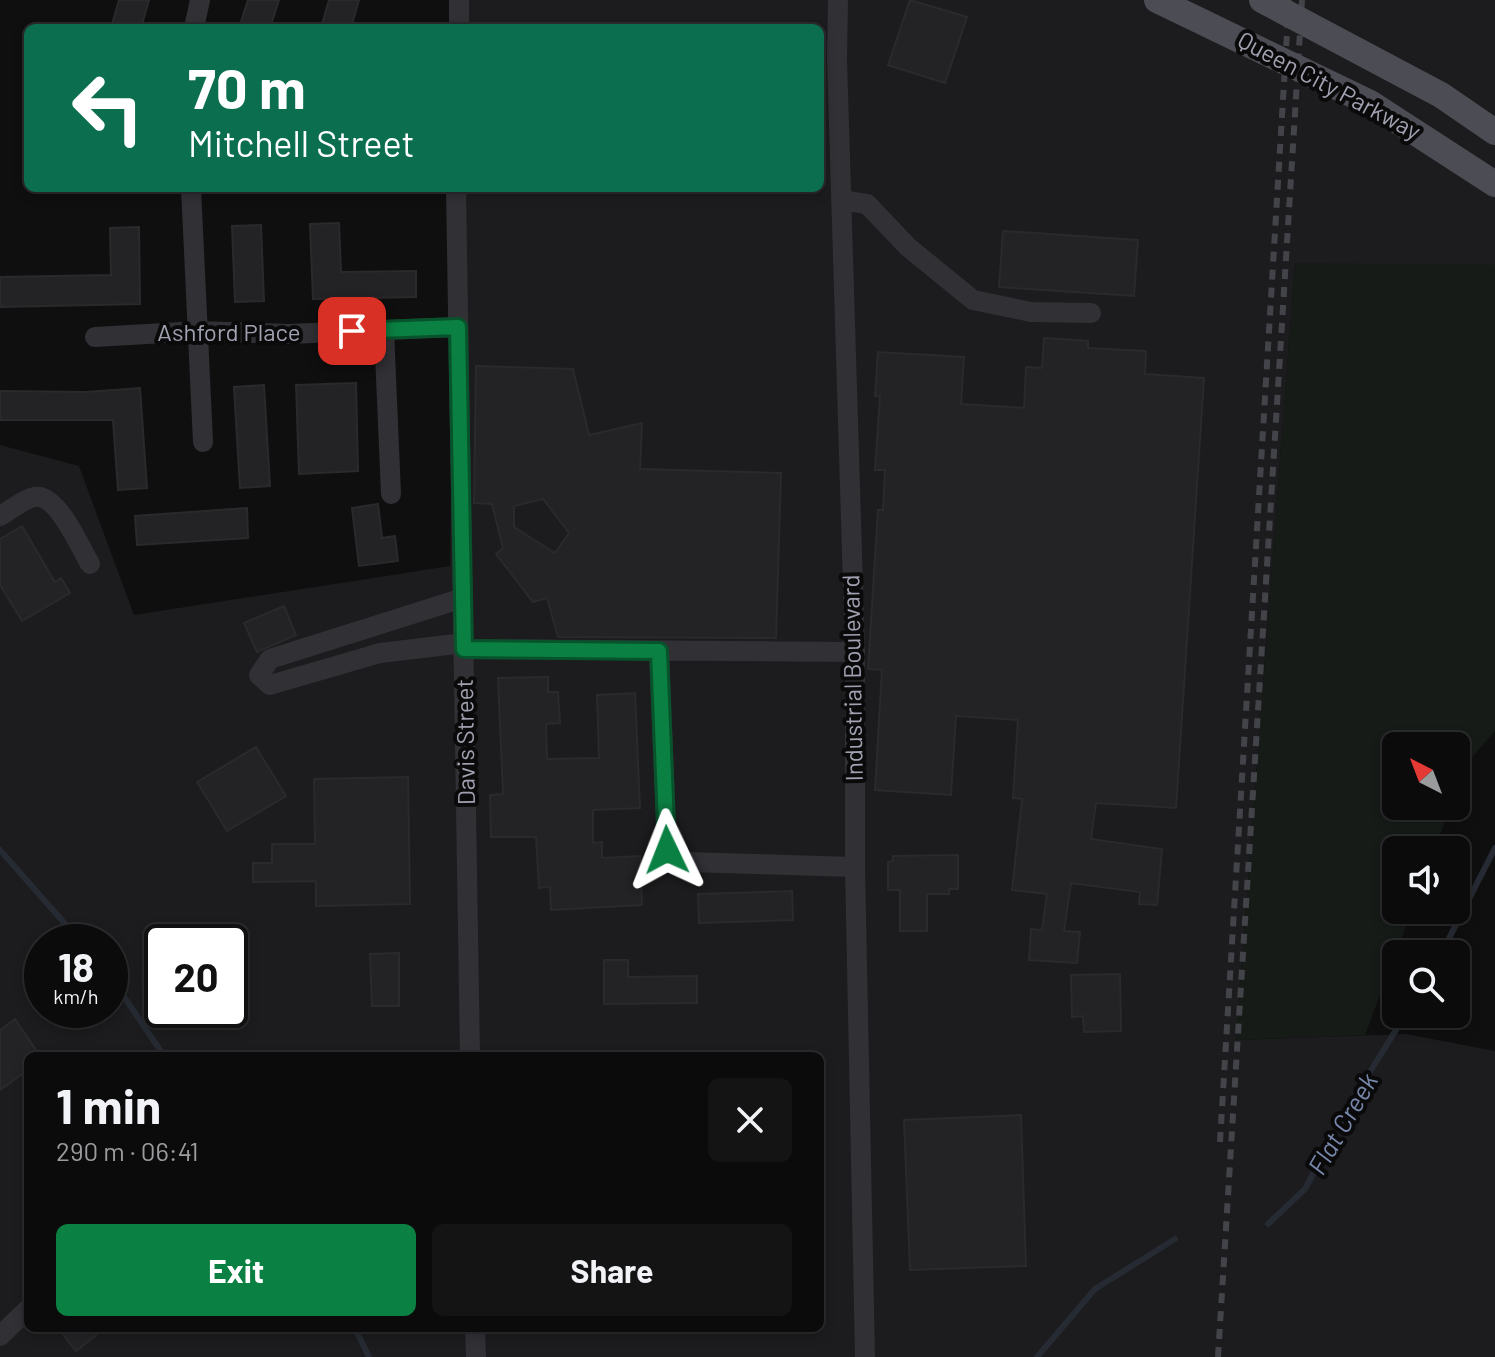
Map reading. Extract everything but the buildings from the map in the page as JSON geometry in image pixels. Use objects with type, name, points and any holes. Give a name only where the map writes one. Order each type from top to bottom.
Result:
[{"type":"main road","name":"Queen City Parkway","points":[[1157,0],[1370,103],[1495,184]]},
{"type":"main road","name":"Queen City Parkway","points":[[1262,0],[1441,95],[1495,132]]},
{"type":"street","points":[[195,24],[200,0]]},
{"type":"street","points":[[459,0],[459,24]]},
{"type":"street","name":"Industrial Boulevard","points":[[838,0],[855,652],[855,867],[865,1357]]},
{"type":"street","points":[[191,192],[203,442]]},
{"type":"street","name":"Davis Street","points":[[456,192],[470,1052]]},
{"type":"street","points":[[841,200],[867,204],[908,247],[973,300],[1031,312],[1091,313]]},
{"type":"street","name":"Ashford Place","points":[[95,337],[199,331],[289,334],[458,327]]},
{"type":"street","points":[[384,330],[391,494]]},
{"type":"street","points":[[0,516],[35,497],[47,498],[56,505],[90,564]]},
{"type":"street","points":[[463,598],[270,659],[259,675],[270,685],[380,653],[464,646],[855,652]]},
{"type":"street","points":[[659,651],[667,850],[686,862],[855,867]]},
{"type":"street","points":[[475,1332],[476,1357]]},
{"type":"shaded area","points":[[459,0],[1495,0],[1495,265],[1295,264],[1236,1040],[1406,1034],[1495,1051],[1495,1357],[0,1357],[0,445],[79,466],[134,615],[450,566],[456,192],[824,192],[824,24],[458,24]]},
{"type":"shaded area","points":[[1295,263],[1495,265],[1495,731],[1470,760],[1470,732],[1382,732],[1382,820],[1446,820],[1439,836],[1382,836],[1382,924],[1407,924],[1401,940],[1382,940],[1382,990],[1365,1035],[1236,1040]]},
{"type":"waterway","name":"Flat Creek","points":[[1448,940],[1495,848]]},
{"type":"waterway","points":[[0,850],[65,924]]},
{"type":"waterway","points":[[128,1003],[161,1052]]},
{"type":"waterway","name":"Flat Creek","points":[[1268,1224],[1305,1189],[1353,1099],[1397,1028]]},
{"type":"waterway","name":"Flat Creek","points":[[1037,1357],[1095,1289],[1175,1239]]},
{"type":"waterway","points":[[357,1332],[369,1357]]},
{"type":"railway","points":[[1220,1142],[1289,0]]},
{"type":"railway","points":[[1218,1357],[1302,0]]},
{"type":"route","points":[[352,331],[458,327],[464,649],[659,651],[667,850]]}]
